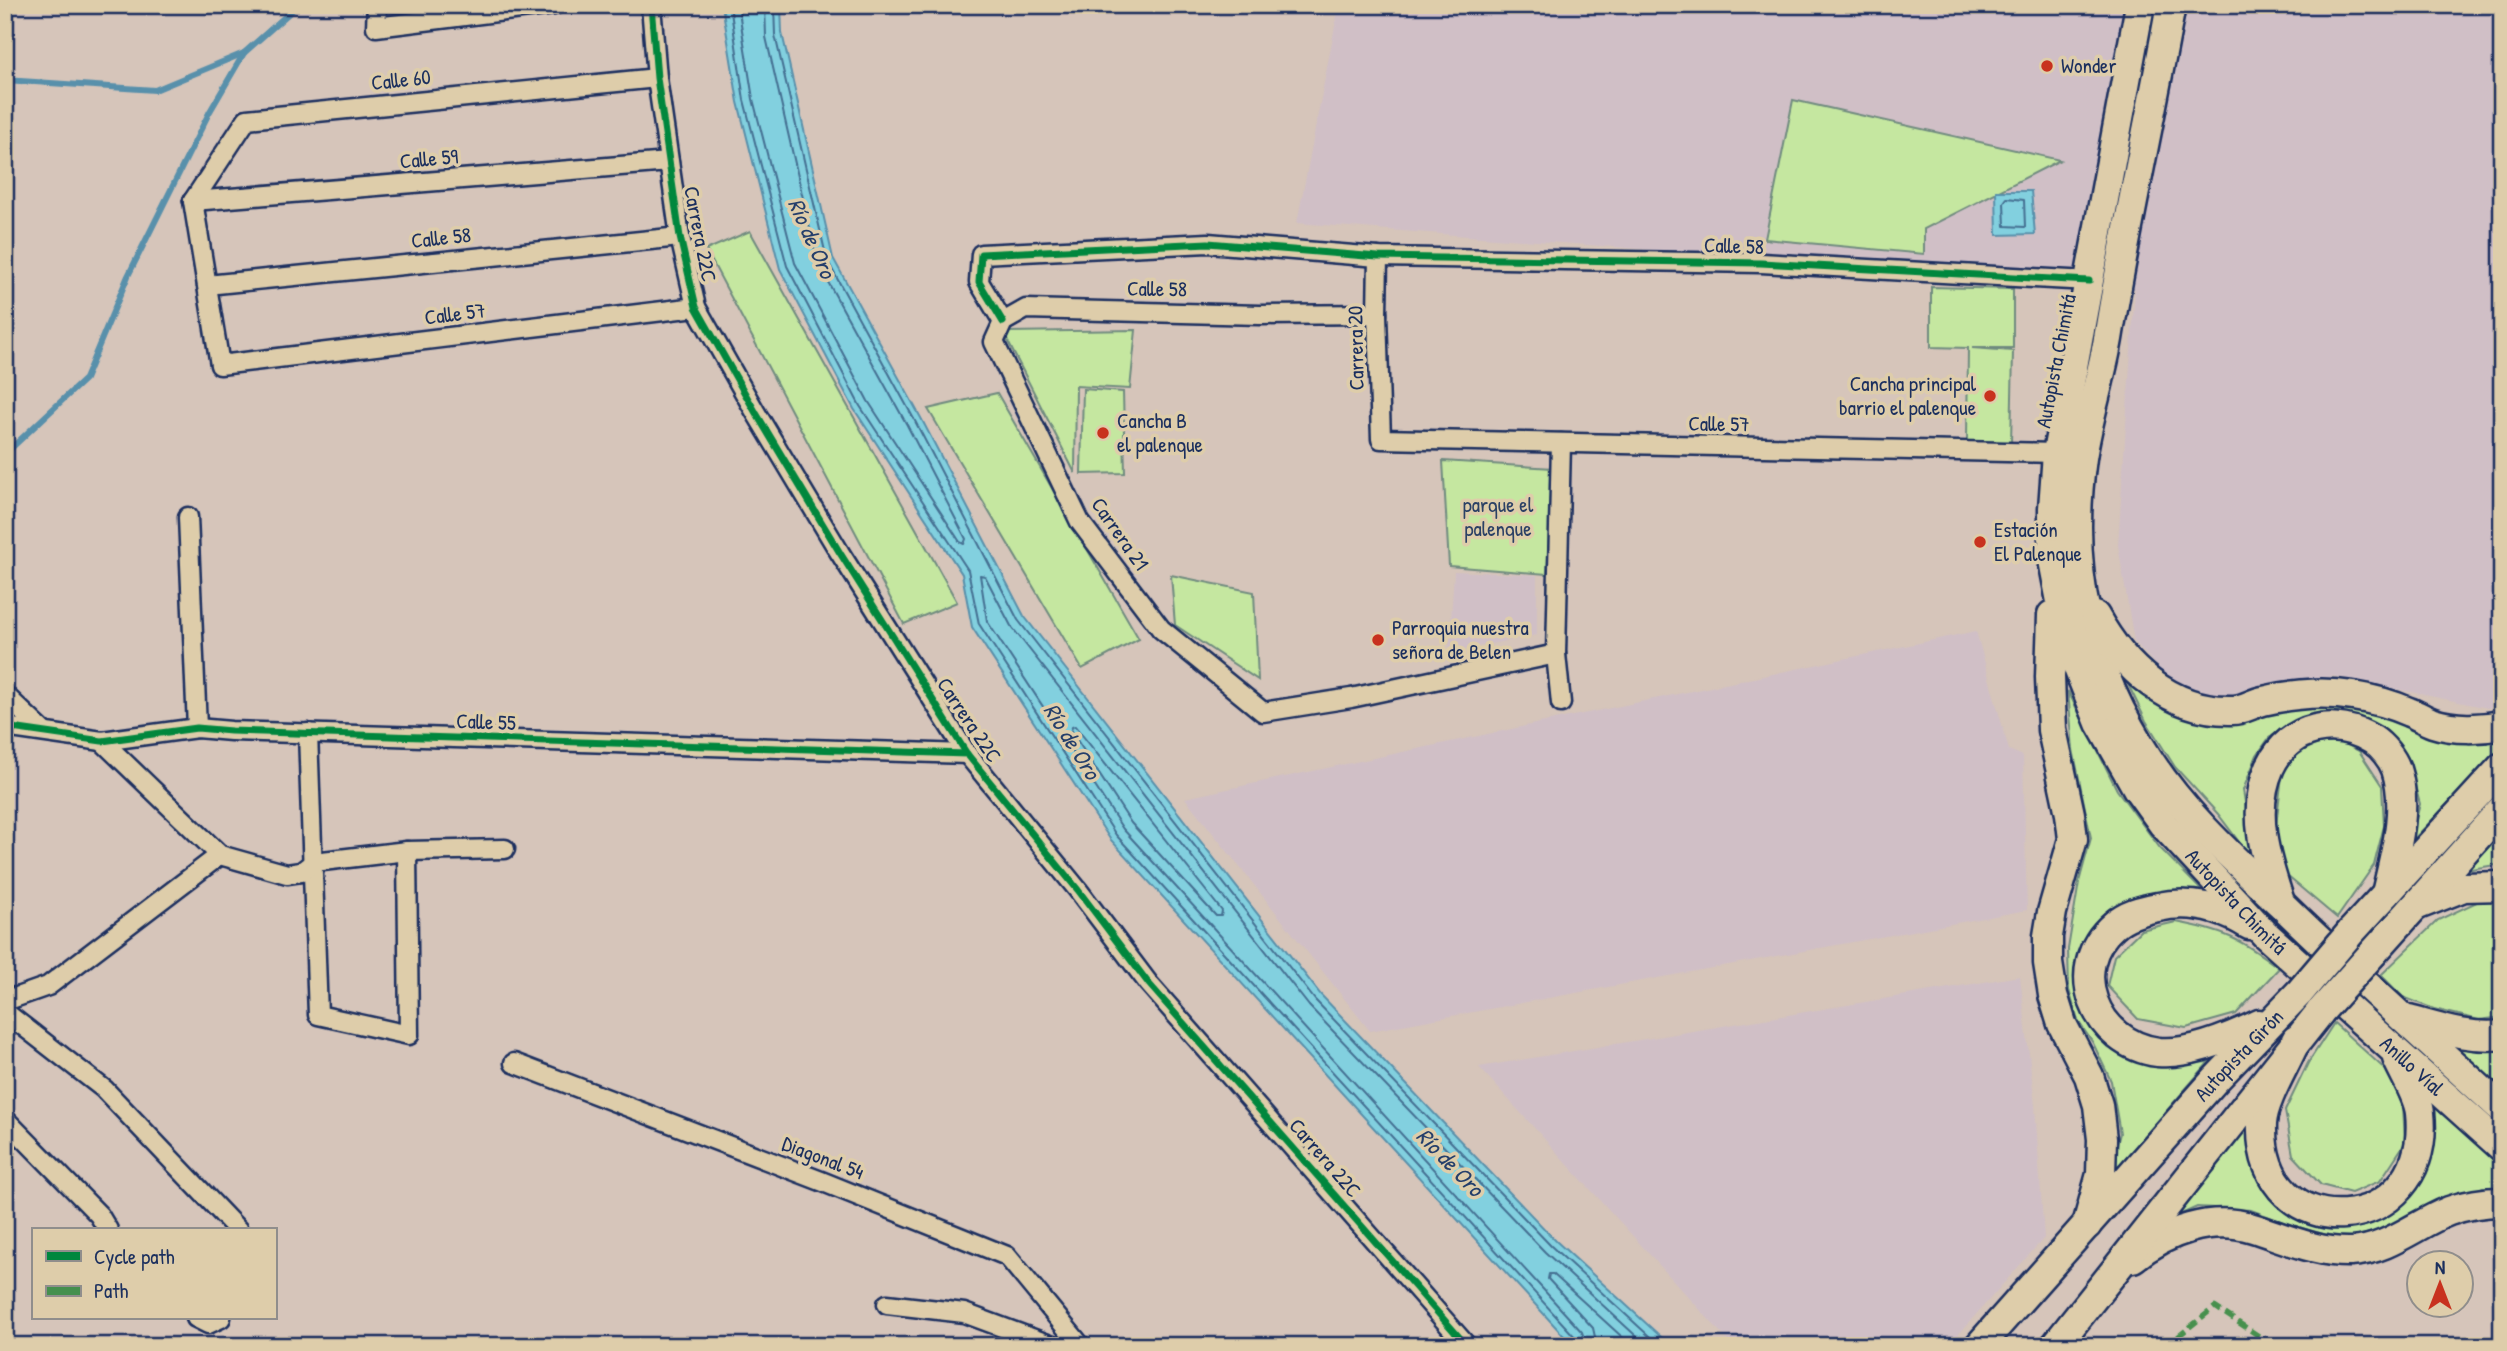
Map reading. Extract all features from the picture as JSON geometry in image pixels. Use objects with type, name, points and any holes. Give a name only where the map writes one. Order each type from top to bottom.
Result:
[{"type":"highway","name":"Autopista Chimitá","points":[[2140,5],[2057,453],[2053,560],[2070,648],[2095,711],[2137,788],[2163,824],[2265,934],[2314,996]]},
{"type":"highway","name":"Autopista Chimitá","points":[[2171,5],[2082,457],[2078,553],[2082,593],[2091,640],[2109,689],[2150,762],[2207,832],[2341,962]]},
{"type":"highway","points":[[2053,560],[2050,677],[2052,730],[2073,839],[2052,912],[2048,936],[2048,963],[2053,995],[2062,1024],[2089,1076],[2098,1105],[2102,1139],[2101,1174],[2087,1225]]},
{"type":"highway","points":[[2082,593],[2107,638],[2126,663],[2150,684],[2194,703],[2234,710],[2293,695],[2349,695],[2407,710],[2433,723],[2461,727],[2502,725]]},
{"type":"highway","points":[[2281,905],[2267,862],[2261,828],[2262,797],[2270,768],[2284,747],[2304,732],[2331,726],[2357,730],[2381,745],[2395,766],[2401,816],[2386,894]]},
{"type":"highway","name":"Autopista Girón","points":[[2055,1346],[2296,1040],[2314,996],[2351,932],[2502,767]]},
{"type":"highway","name":"Autopista Girón","points":[[1979,1346],[2215,1080],[2275,1017],[2314,996],[2373,953],[2502,809]]},
{"type":"highway","points":[[2413,908],[2464,887],[2502,886]]},
{"type":"highway","points":[[2265,934],[2232,914],[2201,905],[2169,905],[2139,911],[2115,924],[2099,942],[2091,961],[2089,988],[2097,1011],[2111,1031],[2132,1045],[2159,1052],[2210,1045],[2275,1017]]},
{"type":"highway","name":"Anillo Víal","points":[[2341,962],[2502,1109]]},
{"type":"highway","name":"Anillo Víal","points":[[2314,996],[2393,1049],[2502,1147]]},
{"type":"highway","points":[[2402,1018],[2460,1034],[2502,1035]]},
{"type":"highway","points":[[2296,1040],[2262,1121],[2263,1147],[2273,1176],[2290,1197],[2315,1212],[2343,1216],[2368,1211],[2393,1195],[2408,1175],[2419,1144],[2420,1110],[2393,1049]]},
{"type":"highway","points":[[2106,1279],[2144,1249],[2180,1230],[2213,1223],[2249,1227],[2319,1250],[2352,1252],[2384,1244],[2449,1211],[2483,1202],[2502,1202]]},
{"type":"street","points":[[376,5],[376,27],[554,5]]},
{"type":"street","name":"Carrera 22C","points":[[651,5],[657,78],[680,237],[696,307],[840,553],[967,754],[1078,890],[1149,984],[1467,1346]]},
{"type":"street","name":"Calle 60","points":[[193,201],[247,118],[657,78]]},
{"type":"street","name":"Calle 59","points":[[193,201],[669,162]]},
{"type":"street","points":[[193,201],[206,285]]},
{"type":"street","name":"Calle 58","points":[[206,285],[680,237]]},
{"type":"street","name":"Calle 58","points":[[1377,314],[1026,309],[1003,322],[979,282],[981,254],[1208,243],[1378,257],[1760,263],[2089,281]]},
{"type":"street","name":"Carrera 20","points":[[1378,257],[1381,439]]},
{"type":"street","name":"Calle 57","points":[[206,285],[220,365],[696,307]]},
{"type":"street","name":"Carrera 21","points":[[1003,322],[994,342],[1080,522],[1161,629],[1262,712],[1351,698],[1556,654]]},
{"type":"street","name":"Calle 57","points":[[1381,439],[2057,453]]},
{"type":"street","points":[[1561,443],[1556,654],[1561,704]]},
{"type":"street","points":[[188,517],[197,728]]},
{"type":"street","points":[[5,695],[44,732]]},
{"type":"street","name":"Calle 55","points":[[5,727],[102,741],[197,728],[967,754]]},
{"type":"street","points":[[308,733],[318,1015],[409,1035],[407,851]]},
{"type":"street","points":[[102,741],[220,855],[287,874],[301,872],[314,862],[407,851],[505,849]]},
{"type":"street","points":[[5,996],[14,998],[48,986],[220,855]]},
{"type":"street","points":[[5,1012],[104,1089],[236,1228]]},
{"type":"street","name":"Diagonal 54","points":[[514,1063],[1007,1256],[1081,1346]]},
{"type":"street","points":[[5,1119],[99,1215],[107,1228]]},
{"type":"street","points":[[887,1304],[964,1313],[1053,1346]]},
{"type":"street","points":[[200,1320],[208,1324],[217,1320]]},
{"type":"shaded area","points":[[1339,5],[2502,5],[2502,704],[2488,708],[2333,676],[2252,700],[2176,689],[2134,641],[2118,545],[2135,289],[2063,281],[1297,223]]},
{"type":"shaded area","points":[[1454,571],[1537,575],[1537,635],[1449,652]]},
{"type":"shaded area","points":[[1976,631],[2009,750],[2023,756],[2027,910],[1370,1031],[1185,798]]},
{"type":"shaded area","points":[[2020,976],[2035,1106],[2044,1238],[1948,1346],[1733,1346],[1479,1067]]},
{"type":"green space","points":[[1793,100],[2060,160],[1924,229],[1924,254],[1765,239]]},
{"type":"green space","points":[[750,231],[957,602],[904,624],[706,250]]},
{"type":"green space","points":[[1931,287],[2013,289],[2013,348],[1972,348],[2013,351],[2011,444],[1967,441],[1968,348],[1931,347]]},
{"type":"green space","points":[[1136,330],[1130,389],[1076,386],[1075,473],[1003,332]]},
{"type":"green space","name":"Cancha B el palenque","points":[[1083,389],[1123,392],[1125,473],[1081,474]]},
{"type":"green space","points":[[997,393],[1139,639],[1082,669],[928,409]]},
{"type":"green space","name":"parque el palenque","points":[[1443,461],[1553,468],[1547,574],[1449,566]]},
{"type":"green space","points":[[1171,575],[1254,592],[1258,680],[1175,625]]},
{"type":"green space","points":[[2122,672],[2129,685],[2158,705],[2232,725],[2259,718],[2286,706],[2337,705],[2390,712],[2426,736],[2472,742],[2502,741],[2502,747],[2410,843],[2420,804],[2407,756],[2387,734],[2322,717],[2291,723],[2269,738],[2257,755],[2243,790],[2255,863],[2218,814],[2175,767],[2146,721]]},
{"type":"green space","points":[[2068,691],[2117,790],[2160,848],[2208,897],[2162,892],[2123,902],[2107,913],[2095,928],[2086,948],[2081,973],[2085,1000],[2175,1064],[2209,1062],[2109,1177],[2120,1133],[2111,1081],[2093,1043],[2078,1021],[2069,990],[2068,949],[2079,882],[2091,838],[2073,749]]},
{"type":"green space","points":[[2342,742],[2359,751],[2382,786],[2384,826],[2374,865],[2337,918],[2287,876],[2274,842],[2282,776],[2292,755],[2320,743]]},
{"type":"green space","points":[[2502,828],[2502,867],[2495,865],[2465,870]]},
{"type":"green space","points":[[2481,900],[2502,903],[2502,1017],[2479,1020],[2434,1009],[2403,997],[2381,975],[2438,920]]},
{"type":"green space","points":[[2176,922],[2231,938],[2279,968],[2236,1014],[2186,1028],[2138,1019],[2107,986],[2114,956],[2141,930]]},
{"type":"green space","points":[[2334,1023],[2388,1072],[2403,1106],[2405,1143],[2380,1181],[2351,1193],[2321,1185],[2293,1155],[2285,1111],[2308,1063]]},
{"type":"green space","points":[[2447,1042],[2502,1045],[2502,1093]]},
{"type":"green space","points":[[2427,1100],[2502,1166],[2502,1190],[2483,1187],[2394,1226],[2345,1240],[2291,1225],[2251,1210],[2197,1207],[2170,1219],[2258,1104],[2251,1145],[2269,1194],[2298,1214],[2326,1224],[2361,1224],[2401,1204],[2423,1171],[2432,1144]]},
{"type":"water","name":"Río de Oro","points":[[722,5],[781,5],[782,33],[833,258],[921,418],[1024,616],[1321,995],[1556,1241],[1671,1346],[1573,1346],[1110,839],[972,627],[962,574],[854,409],[780,269],[738,102]]},
{"type":"water","points":[[1996,191],[2031,191],[2035,234],[1997,235]]},
{"type":"waterway","points":[[5,80],[155,90],[244,53],[298,5]]},
{"type":"waterway","points":[[5,454],[85,379],[128,276],[209,113],[244,53]]},
{"type":"marked path","points":[[2166,1346],[2215,1307],[2265,1340],[2267,1346]]},
{"type":"cycle path","points":[[651,5],[657,78],[680,237],[696,307],[840,553],[967,754],[1078,890],[1149,984],[1467,1346]]},
{"type":"cycle path","points":[[1003,322],[979,282],[981,254],[1208,243],[1378,257],[1761,263],[2089,281]]},
{"type":"cycle path","points":[[5,727],[102,741],[197,728],[967,754]]},
{"type":"place","name":"Wonder","points":[[2047,66]]},
{"type":"place","name":"Cancha principal barrio el palenque","points":[[1990,396]]},
{"type":"place","name":"Cancha B el palenque","points":[[1103,433]]},
{"type":"place","name":"Estación El Palenque","points":[[1980,542]]},
{"type":"place","name":"Parroquia nuestra señora de Belen","points":[[1378,640]]}]
